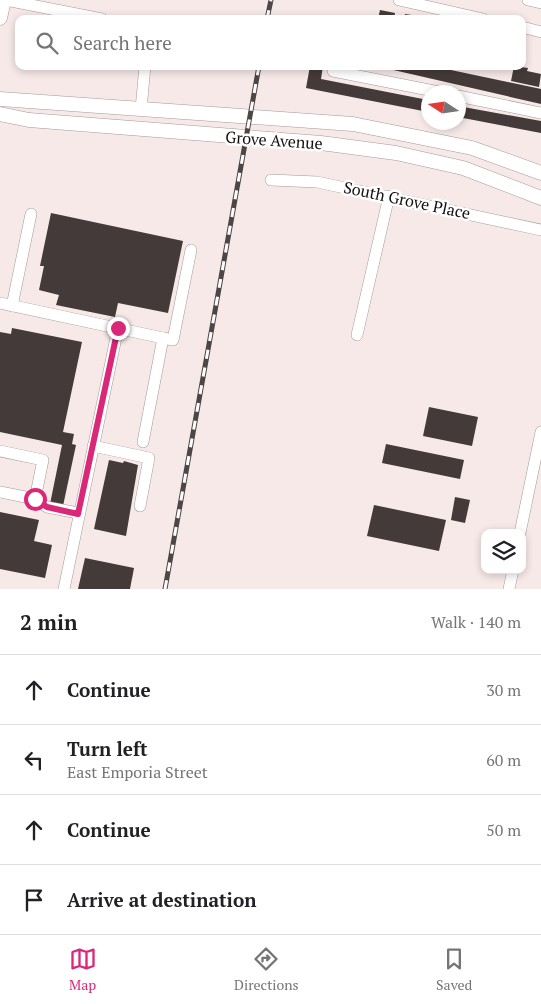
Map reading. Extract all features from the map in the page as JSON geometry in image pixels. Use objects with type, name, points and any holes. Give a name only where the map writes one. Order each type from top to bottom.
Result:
[{"type":"main road","points":[[0,18],[5,0]]},
{"type":"main road","name":"Grove Avenue","points":[[0,99],[353,124],[472,148],[541,173]]},
{"type":"main road","name":"Grove Avenue","points":[[0,114],[29,120],[321,143],[396,153],[463,168],[541,198]]},
{"type":"street","points":[[5,0],[57,14]]},
{"type":"street","points":[[399,0],[466,15]]},
{"type":"street","points":[[528,0],[541,3]]},
{"type":"street","points":[[526,28],[541,32]]},
{"type":"street","points":[[141,109],[145,70]]},
{"type":"street","points":[[333,71],[421,88]]},
{"type":"street","points":[[466,98],[541,113]]},
{"type":"street","name":"South Grove Place","points":[[272,180],[318,182],[541,230]]},
{"type":"street","points":[[357,335],[389,196]]},
{"type":"street","points":[[12,306],[31,214]]},
{"type":"street","points":[[0,303],[173,340],[191,250]]},
{"type":"street","points":[[64,589],[118,328]]},
{"type":"street","points":[[143,442],[163,338]]},
{"type":"street","points":[[521,529],[541,432]]},
{"type":"street","points":[[93,446],[149,458],[140,506]]},
{"type":"street","points":[[0,451],[43,460],[35,499]]},
{"type":"street","points":[[0,492],[35,499],[47,507],[78,514]]},
{"type":"street","points":[[509,589],[512,574]]},
{"type":"building","points":[[380,10],[395,13],[395,15],[379,15]]},
{"type":"building","points":[[526,68],[528,68],[527,71],[541,74],[539,87],[511,81],[513,70],[526,70]]},
{"type":"building","points":[[309,70],[322,70],[321,79],[421,99],[421,111],[306,88]]},
{"type":"building","points":[[393,70],[451,70],[541,89],[541,104],[466,87],[466,85],[458,85]]},
{"type":"building","points":[[466,107],[541,121],[541,133],[466,119]]},
{"type":"building","points":[[51,213],[183,241],[168,313],[118,303],[115,317],[56,305],[59,295],[39,290],[44,266],[40,266]]},
{"type":"building","points":[[12,328],[82,342],[63,432],[74,434],[72,444],[76,445],[63,506],[50,504],[62,445],[0,432],[0,332],[11,334]]},
{"type":"building","points":[[429,407],[478,417],[472,446],[423,436]]},
{"type":"building","points":[[386,444],[464,460],[460,479],[382,463]]},
{"type":"building","points":[[109,460],[123,463],[124,461],[138,465],[126,536],[94,529]]},
{"type":"building","points":[[455,497],[470,500],[465,523],[451,520]]},
{"type":"building","points":[[374,505],[446,520],[439,551],[367,536]]},
{"type":"building","points":[[0,512],[39,520],[34,541],[52,545],[45,578],[0,569]]},
{"type":"building","points":[[85,558],[134,568],[130,589],[78,589]]},
{"type":"railway","points":[[268,15],[271,0]]},
{"type":"railway","points":[[165,589],[258,70]]},
{"type":"route","points":[[35,499],[47,507],[78,514],[118,328]]}]
